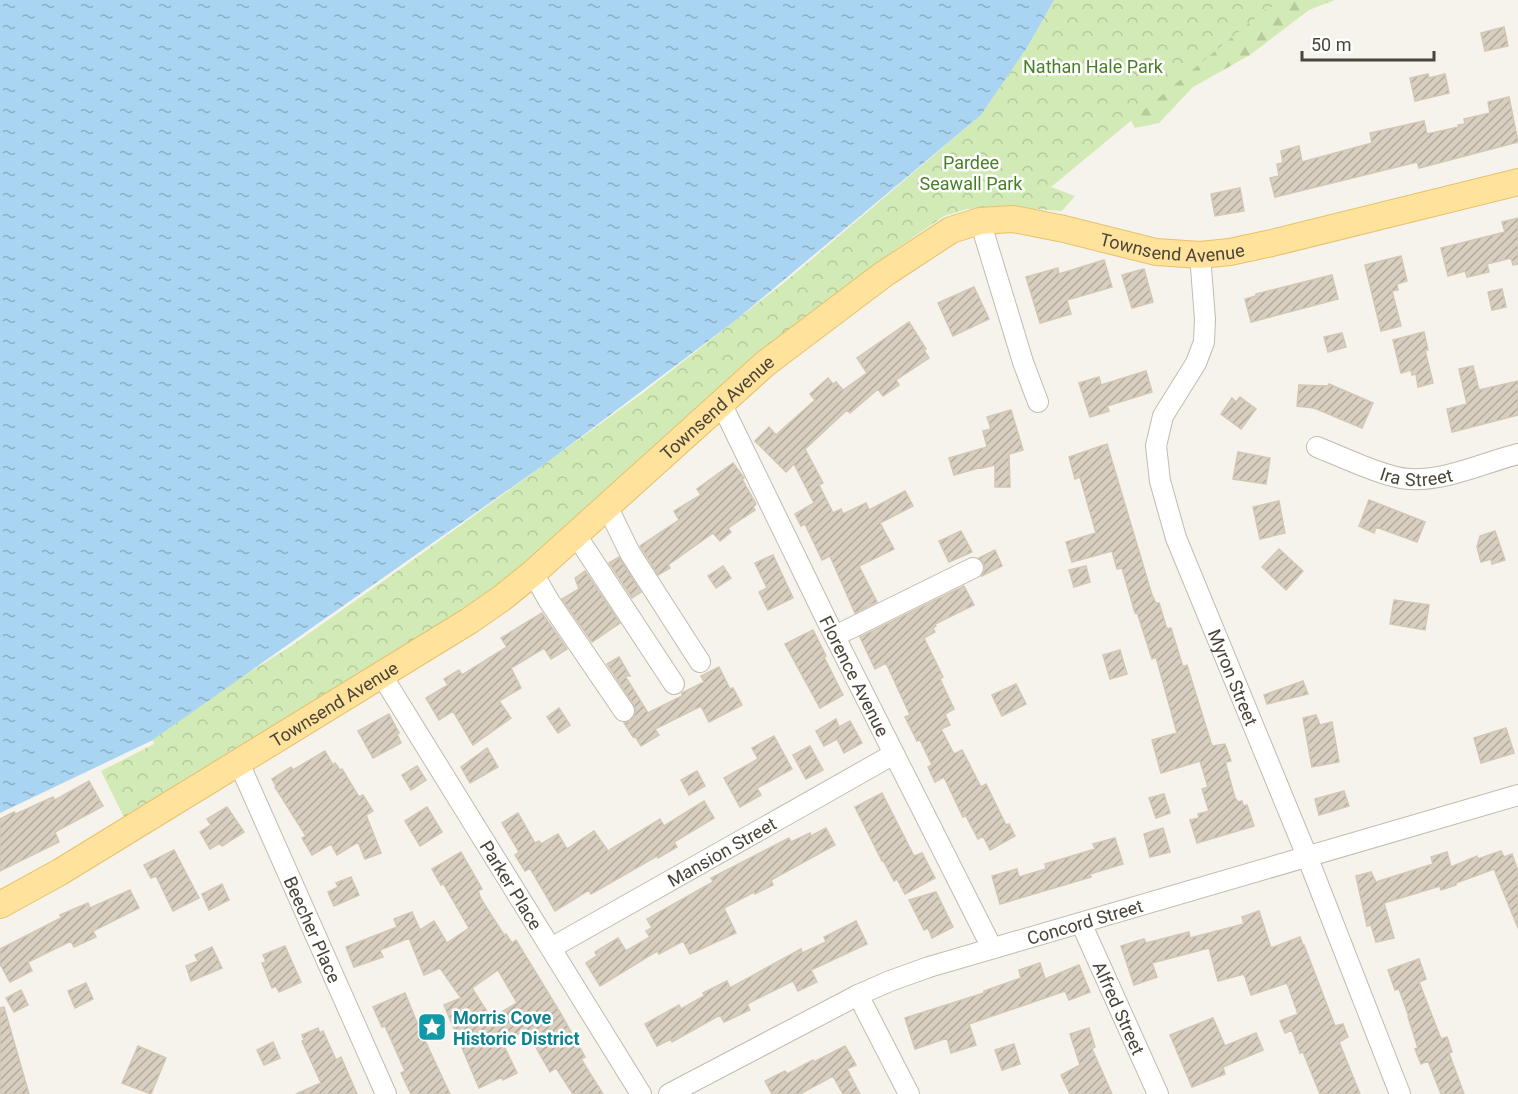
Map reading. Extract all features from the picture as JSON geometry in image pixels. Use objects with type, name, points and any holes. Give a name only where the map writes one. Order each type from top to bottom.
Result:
[{"type":"main road","name":"Townsend Avenue","points":[[0,905],[60,872],[469,621],[533,573],[766,363],[908,257],[951,230],[980,221],[1021,220],[1167,254],[1200,255],[1230,252],[1272,243],[1518,182]]},
{"type":"street","points":[[980,221],[1020,352],[1038,402]]},
{"type":"street","name":"Myron Street","points":[[1200,255],[1205,319],[1204,342],[1196,363],[1163,416],[1156,446],[1160,481],[1176,538],[1400,1094]]},
{"type":"street","name":"Florence Avenue","points":[[721,403],[992,948]]},
{"type":"street","name":"Ira Street","points":[[1317,447],[1406,479],[1437,478],[1518,454]]},
{"type":"street","points":[[607,506],[630,552],[700,662]]},
{"type":"street","points":[[576,535],[674,684]]},
{"type":"street","points":[[835,636],[973,568]]},
{"type":"street","points":[[533,573],[549,601],[624,711]]},
{"type":"street","name":"Parker Place","points":[[381,675],[641,1094]]},
{"type":"street","name":"Mansion Street","points":[[551,948],[894,754]]},
{"type":"street","name":"Beecher Place","points":[[239,763],[386,1094]]},
{"type":"street","name":"Concord Street","points":[[669,1094],[858,995],[929,967],[1518,795]]},
{"type":"street","name":"Alfred Street","points":[[1081,923],[1158,1094]]},
{"type":"street","points":[[858,995],[909,1094]]},
{"type":"green space","name":"Pardee Seawall Park","points":[[1054,0],[1289,0],[1266,9],[1051,187],[1075,196],[1062,211],[1010,207],[986,208],[967,209],[944,216],[896,249],[726,382],[511,576],[429,631],[348,679],[229,758],[125,819],[101,771],[154,744],[150,734],[288,648],[406,565],[644,392],[786,281],[981,115],[1028,46]]},
{"type":"green space","points":[[1168,0],[1335,0],[1309,10],[1250,55],[1193,87],[1159,123],[1135,128],[1123,107]]},
{"type":"water","points":[[0,0],[1054,0],[1028,46],[981,115],[736,320],[545,464],[151,741],[0,813]]},
{"type":"building","points":[[1504,27],[1508,46],[1485,51],[1481,33]]},
{"type":"building","points":[[1428,74],[1429,78],[1445,74],[1449,93],[1415,101],[1410,78]]},
{"type":"building","points":[[1509,97],[1518,142],[1419,168],[1417,162],[1275,197],[1270,178],[1279,176],[1277,164],[1283,163],[1281,151],[1299,146],[1302,162],[1372,143],[1370,133],[1424,121],[1427,134],[1459,127],[1458,125],[1465,124],[1464,119],[1490,113],[1488,102]]},
{"type":"building","points":[[1240,188],[1244,211],[1215,216],[1211,194]]},
{"type":"building","points":[[1518,218],[1518,264],[1513,265],[1511,258],[1487,264],[1489,272],[1467,277],[1465,271],[1448,276],[1441,248],[1505,232],[1502,222]]},
{"type":"building","points":[[1401,256],[1407,281],[1397,284],[1398,290],[1392,291],[1401,326],[1381,331],[1365,265]]},
{"type":"building","points":[[1104,260],[1112,287],[1067,300],[1071,314],[1040,323],[1026,277],[1058,268],[1059,274]]},
{"type":"building","points":[[1144,269],[1153,302],[1132,308],[1122,275]]},
{"type":"building","points":[[1332,275],[1338,299],[1251,322],[1245,299],[1256,296],[1256,294]]},
{"type":"building","points":[[974,287],[989,319],[953,336],[938,303]]},
{"type":"building","points":[[1502,289],[1506,307],[1492,310],[1488,292]]},
{"type":"building","points":[[909,322],[929,358],[896,380],[899,385],[883,396],[878,389],[850,413],[847,410],[805,449],[823,483],[819,485],[833,513],[841,509],[843,514],[866,503],[869,510],[905,491],[913,506],[880,523],[894,549],[859,566],[877,602],[855,613],[830,556],[822,560],[805,524],[801,526],[795,514],[814,503],[794,464],[786,472],[755,441],[769,427],[776,435],[815,400],[810,394],[828,378],[833,384],[836,382],[843,390],[867,373],[857,358]]},
{"type":"building","points":[[1424,332],[1428,350],[1425,350],[1433,383],[1418,387],[1416,374],[1412,375],[1411,370],[1401,373],[1393,340]]},
{"type":"building","points":[[1342,333],[1346,347],[1328,352],[1324,337]]},
{"type":"building","points":[[1473,366],[1479,390],[1518,381],[1518,415],[1452,432],[1447,409],[1467,404],[1459,369]]},
{"type":"building","points":[[1146,371],[1152,392],[1107,406],[1109,411],[1090,417],[1079,383],[1099,377],[1101,385]]},
{"type":"building","points":[[1329,384],[1373,403],[1362,428],[1314,408],[1297,406],[1299,385],[1328,386]]},
{"type":"building","points":[[1240,397],[1256,409],[1241,429],[1221,414],[1232,398],[1236,402]]},
{"type":"building","points":[[1011,410],[1023,450],[1009,454],[1010,487],[995,487],[995,465],[954,475],[949,458],[987,447],[983,431],[991,429],[987,417]]},
{"type":"building","points":[[1107,444],[1152,595],[1156,603],[1159,603],[1167,629],[1171,628],[1183,667],[1187,665],[1212,746],[1225,744],[1231,761],[1226,762],[1226,765],[1235,798],[1238,802],[1242,801],[1243,806],[1247,805],[1254,826],[1197,843],[1190,820],[1199,818],[1198,814],[1209,811],[1202,789],[1208,787],[1200,761],[1161,773],[1152,740],[1177,733],[1156,657],[1152,659],[1122,568],[1117,569],[1112,551],[1072,562],[1066,542],[1096,533],[1080,477],[1075,479],[1069,457]]},
{"type":"building","points":[[1238,452],[1270,458],[1266,484],[1233,479]]},
{"type":"building","points":[[733,463],[744,478],[742,479],[756,504],[753,507],[755,510],[728,528],[731,532],[720,541],[713,533],[668,565],[670,568],[658,575],[640,546],[679,520],[674,511],[701,495],[697,489]]},
{"type":"building","points":[[1369,500],[1425,522],[1417,542],[1376,527],[1374,533],[1359,526]]},
{"type":"building","points":[[1279,501],[1285,533],[1260,539],[1253,507]]},
{"type":"building","points":[[961,531],[972,552],[949,562],[939,541]]},
{"type":"building","points":[[1495,531],[1505,560],[1492,564],[1491,559],[1481,562],[1477,547],[1480,536]]},
{"type":"building","points":[[1279,549],[1303,571],[1286,590],[1262,567]]},
{"type":"building","points":[[995,550],[1002,566],[982,576],[985,568],[979,558]]},
{"type":"building","points":[[773,555],[793,598],[768,610],[759,592],[767,588],[755,563]]},
{"type":"building","points":[[619,557],[641,592],[632,598],[609,563]]},
{"type":"building","points":[[723,566],[731,578],[716,588],[708,576]]},
{"type":"building","points":[[1086,566],[1090,582],[1074,587],[1069,570]]},
{"type":"building","points":[[585,571],[620,623],[592,642],[562,599],[579,589],[575,578]]},
{"type":"building","points":[[964,586],[974,605],[935,624],[933,628],[935,632],[924,638],[943,677],[940,679],[954,709],[945,714],[950,725],[941,729],[954,754],[962,750],[981,787],[986,784],[1006,825],[1009,824],[1015,836],[990,850],[983,836],[978,839],[966,816],[963,817],[944,777],[935,782],[928,767],[932,765],[905,717],[910,715],[886,663],[875,669],[860,637]]},
{"type":"building","points":[[1394,600],[1429,605],[1425,630],[1390,624]]},
{"type":"building","points":[[542,613],[567,649],[551,659],[544,648],[511,668],[521,688],[499,701],[511,718],[473,745],[453,711],[439,720],[426,698],[448,685],[444,679],[459,670],[462,675],[507,647],[501,638]]},
{"type":"building","points":[[813,630],[843,695],[820,708],[785,644]]},
{"type":"building","points":[[1120,650],[1127,674],[1110,679],[1103,655]]},
{"type":"building","points":[[619,657],[630,676],[625,676],[648,713],[704,682],[701,676],[719,667],[730,689],[733,688],[742,705],[709,722],[701,706],[655,729],[659,735],[641,746],[624,723],[634,717],[636,711],[634,705],[607,664]]},
{"type":"building","points":[[1303,681],[1308,694],[1267,704],[1264,695]]},
{"type":"building","points":[[1016,684],[1026,704],[1002,716],[992,695]]},
{"type":"building","points":[[559,708],[570,725],[558,733],[547,717]]},
{"type":"building","points":[[389,714],[399,733],[397,734],[401,743],[373,758],[358,731]]},
{"type":"building","points":[[1316,715],[1320,725],[1332,722],[1339,762],[1312,767],[1303,718]]},
{"type":"building","points":[[836,719],[839,727],[850,721],[862,743],[844,753],[837,739],[824,746],[816,731]]},
{"type":"building","points":[[1506,728],[1514,753],[1481,763],[1474,738]]},
{"type":"building","points":[[774,736],[792,769],[757,788],[761,795],[740,807],[724,778],[758,759],[752,748]]},
{"type":"building","points":[[810,746],[823,770],[806,779],[793,755]]},
{"type":"building","points":[[487,748],[498,767],[470,783],[461,767]]},
{"type":"building","points":[[325,751],[333,765],[335,763],[340,770],[342,769],[359,797],[363,795],[373,811],[366,815],[381,853],[365,859],[358,842],[337,855],[331,844],[312,855],[302,838],[306,836],[272,779],[291,767],[293,770]]},
{"type":"building","points":[[417,766],[426,780],[411,790],[402,775]]},
{"type":"building","points":[[697,771],[705,786],[689,795],[681,780]]},
{"type":"building","points":[[89,781],[103,806],[55,832],[59,842],[0,871],[0,819],[53,797],[55,800]]},
{"type":"building","points":[[1344,791],[1349,806],[1319,815],[1315,799]]},
{"type":"building","points":[[882,793],[914,856],[922,853],[935,878],[905,894],[897,879],[894,881],[882,861],[855,807]]},
{"type":"building","points":[[1164,794],[1170,813],[1156,818],[1149,798]]},
{"type":"building","points":[[704,801],[714,818],[674,842],[677,847],[591,894],[589,890],[555,911],[530,868],[525,871],[515,855],[519,852],[502,823],[518,813],[535,843],[539,841],[541,844],[558,834],[567,849],[594,831],[608,851],[660,819],[664,826]]},
{"type":"building","points":[[227,807],[244,832],[222,846],[220,843],[210,849],[200,832],[211,825],[207,819]]},
{"type":"building","points":[[427,807],[442,832],[420,846],[405,821]]},
{"type":"building","points":[[826,828],[835,845],[771,880],[773,885],[724,908],[736,933],[690,954],[683,941],[659,954],[657,951],[600,986],[586,963],[597,956],[595,952],[618,938],[626,951],[650,937],[646,931],[652,928],[647,919],[713,882],[711,878],[789,838],[791,842],[810,833],[811,836]]},
{"type":"building","points":[[1163,828],[1170,852],[1150,857],[1144,834]]},
{"type":"building","points":[[1115,838],[1123,864],[1090,874],[1091,877],[1000,904],[992,876],[1017,869],[1019,877],[1046,869],[1045,864],[1095,849],[1093,844]]},
{"type":"building","points":[[174,850],[199,898],[173,911],[156,876],[151,878],[144,865]]},
{"type":"building","points":[[1501,851],[1504,857],[1512,854],[1518,871],[1518,928],[1494,869],[1441,890],[1440,886],[1384,903],[1394,938],[1376,942],[1371,925],[1367,926],[1356,876],[1371,872],[1376,882],[1433,864],[1431,857],[1447,852],[1451,867],[1477,856],[1478,859]]},
{"type":"building","points":[[461,852],[482,889],[478,891],[481,899],[504,935],[506,934],[512,943],[516,940],[561,1014],[585,1057],[581,1059],[603,1094],[573,1094],[556,1068],[550,1072],[526,1030],[502,1042],[517,1073],[479,1088],[444,1005],[461,998],[440,968],[424,975],[409,938],[380,950],[383,957],[354,967],[346,947],[397,927],[394,919],[412,912],[420,930],[434,921],[447,943],[469,928],[443,883],[441,885],[432,869]],"holes":[[[498,970],[517,1003],[491,1018],[472,988]]]},
{"type":"building","points":[[351,877],[359,895],[334,906],[328,892],[338,887],[336,883]]},
{"type":"building","points":[[222,884],[229,900],[209,910],[202,894]]},
{"type":"building","points":[[130,890],[139,908],[93,931],[96,937],[74,947],[71,941],[28,962],[32,971],[10,982],[0,964],[0,949],[61,918],[60,915],[88,903],[90,908]]},
{"type":"building","points":[[936,892],[953,927],[932,938],[928,928],[924,930],[909,900]]},
{"type":"building","points":[[1259,911],[1271,948],[1300,937],[1335,1026],[1343,1024],[1348,1037],[1339,1042],[1360,1094],[1320,1094],[1303,1052],[1300,1053],[1292,1030],[1285,1033],[1280,1021],[1298,1014],[1287,983],[1251,995],[1244,974],[1218,981],[1209,948],[1152,963],[1157,977],[1134,985],[1121,946],[1144,939],[1146,943],[1189,932],[1190,938],[1244,924],[1242,917]]},
{"type":"building","points":[[856,921],[867,944],[811,970],[817,982],[798,991],[793,981],[747,1004],[750,1010],[724,1022],[720,1015],[672,1042],[671,1039],[657,1046],[645,1024],[679,1005],[681,1009],[704,996],[703,993],[727,981],[730,988],[801,949],[802,953],[826,942],[824,937]]},
{"type":"building","points":[[285,946],[301,982],[279,992],[276,986],[272,988],[262,963],[266,962],[263,955]]},
{"type":"building","points":[[212,947],[222,968],[191,981],[186,966],[198,961],[195,955]]},
{"type":"building","points":[[1419,959],[1426,979],[1419,982],[1441,1039],[1447,1037],[1452,1052],[1449,1053],[1464,1094],[1441,1094],[1428,1061],[1421,1064],[1415,1049],[1418,1048],[1409,1017],[1399,989],[1395,990],[1388,970]]},
{"type":"building","points":[[1040,963],[1045,979],[1079,965],[1090,992],[1069,1000],[1065,991],[969,1024],[976,1045],[951,1053],[947,1038],[915,1049],[905,1018],[984,993],[984,991],[1021,978],[1019,970]]},
{"type":"building","points":[[86,983],[93,999],[75,1008],[68,991]]},
{"type":"building","points":[[21,990],[28,1005],[14,1012],[6,998]]},
{"type":"building","points":[[405,993],[450,1094],[411,1094],[401,1073],[405,1071],[385,1026],[382,1027],[373,1007]]},
{"type":"building","points":[[4,1007],[29,1094],[0,1094],[0,1008]]},
{"type":"building","points":[[1213,1018],[1225,1046],[1256,1033],[1263,1050],[1223,1067],[1225,1074],[1192,1087],[1170,1035]]},
{"type":"building","points":[[318,1028],[320,1033],[323,1031],[336,1060],[341,1057],[357,1094],[296,1094],[321,1083],[302,1041],[304,1040],[302,1035]]},
{"type":"building","points":[[1089,1028],[1095,1047],[1092,1049],[1112,1094],[1070,1094],[1061,1075],[1080,1065],[1070,1034]]},
{"type":"building","points":[[273,1042],[280,1058],[264,1065],[257,1050]]},
{"type":"building","points":[[1014,1044],[1020,1064],[1002,1070],[995,1050]]},
{"type":"building","points":[[138,1046],[166,1058],[151,1094],[122,1083]]},
{"type":"building","points":[[845,1046],[856,1065],[847,1069],[860,1094],[843,1094],[833,1076],[800,1094],[772,1094],[765,1081],[785,1071],[787,1074]]},
{"type":"place","name":"Morris Cove Historic District","points":[[432,1027]]},
{"type":"park label","name":"Nathan Hale Park","points":[[1093,66]]}]
